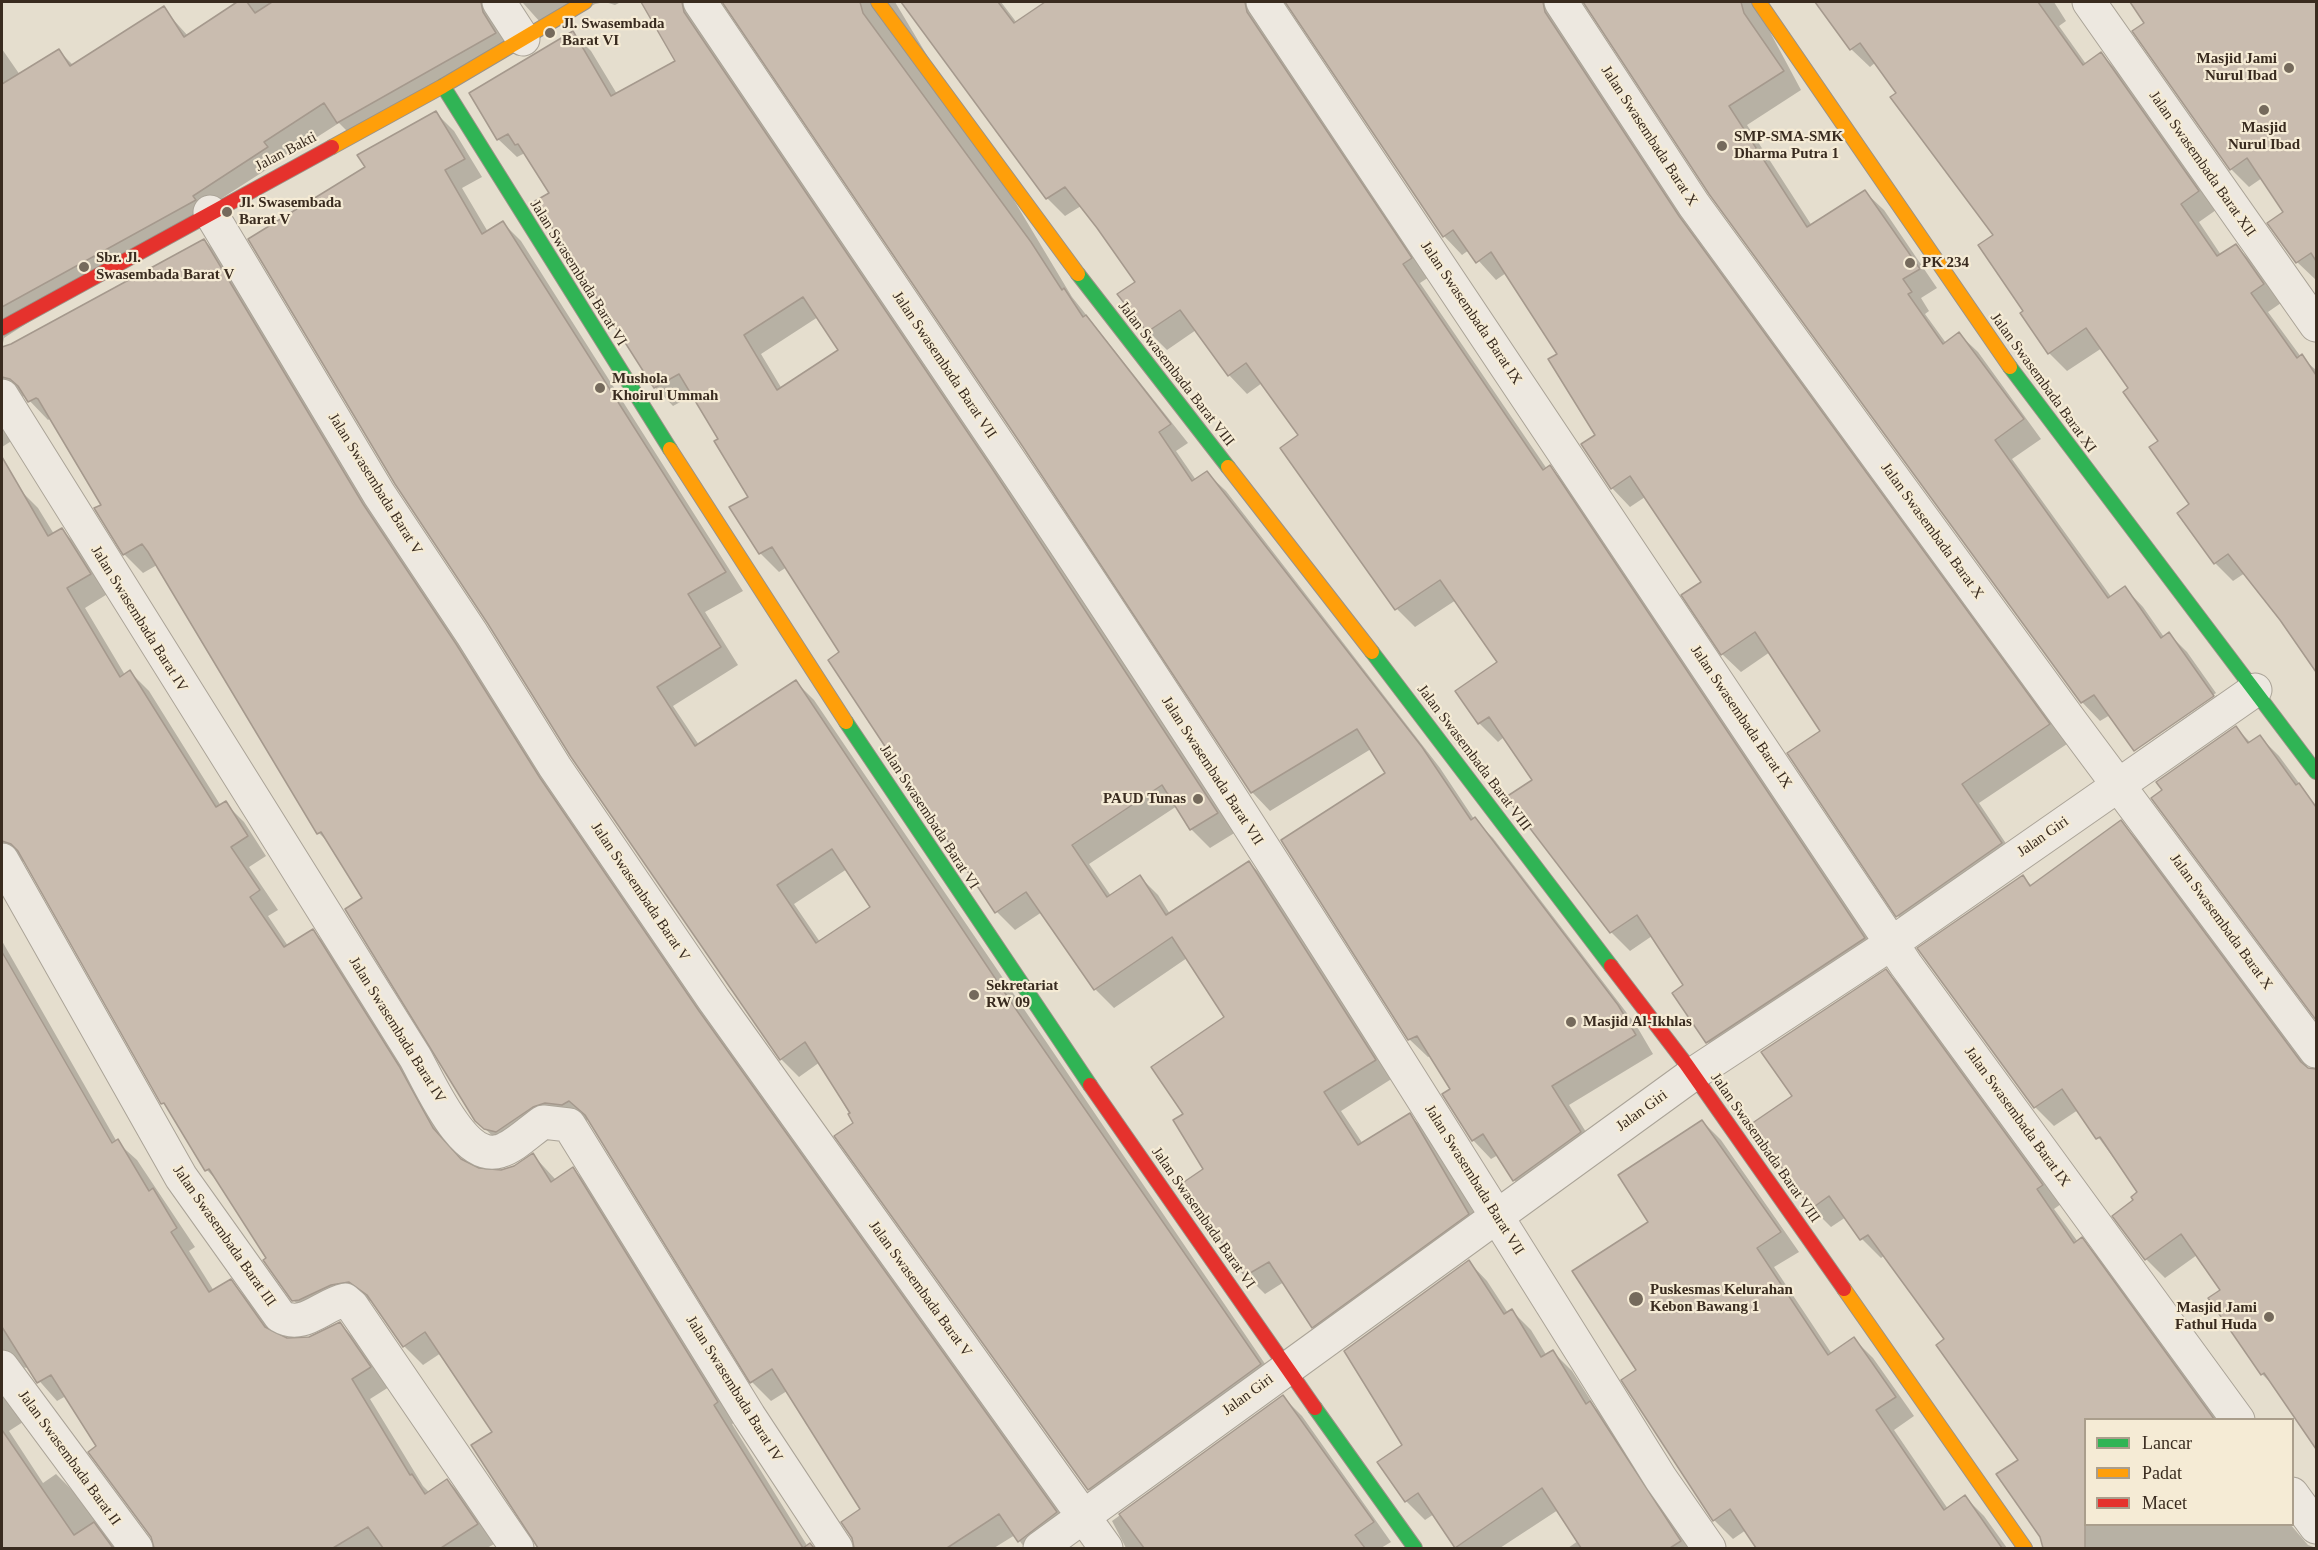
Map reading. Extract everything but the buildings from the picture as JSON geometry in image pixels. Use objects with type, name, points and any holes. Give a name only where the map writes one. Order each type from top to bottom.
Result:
[{"type":"street","points":[[499,2],[523,39]]},
{"type":"street","name":"Jalan Bakti","points":[[2,328],[443,86],[585,2]]},
{"type":"street","name":"Jalan Swasembada Barat VII","points":[[700,2],[1027,487],[1379,1028],[1661,1479],[1709,1548]]},
{"type":"street","name":"Jalan Swasembada Barat VIII","points":[[878,2],[1065,257],[1403,692],[1693,1074],[1920,1403],[2025,1548]]},
{"type":"street","name":"Jalan Swasembada Barat IX","points":[[1263,2],[1892,943],[2237,1418]]},
{"type":"street","name":"Jalan Swasembada Barat X","points":[[1561,2],[1694,205],[2316,1052]]},
{"type":"street","name":"Jalan Swasembada Barat XI","points":[[1759,2],[2032,399],[2316,772]]},
{"type":"street","name":"Jalan Swasembada Barat XII","points":[[2089,2],[2316,325]]},
{"type":"street","name":"Jalan Swasembada Barat VI","points":[[443,86],[753,582],[1007,965],[1415,1548]]},
{"type":"street","name":"Jalan Swasembada Barat V","points":[[210,212],[379,494],[472,634],[555,767],[714,1000],[1106,1548]]},
{"type":"street","name":"Jalan Swasembada Barat IV","points":[[2,396],[415,1057],[463,1139],[484,1152],[500,1151],[543,1122],[569,1125],[749,1416],[836,1548]]},
{"type":"street","name":"Jalan Giri","points":[[1040,1548],[1693,1074],[1892,943],[2255,690]]},
{"type":"street","name":"Jalan Swasembada Barat III","points":[[2,860],[181,1177],[280,1317],[295,1322],[308,1318],[330,1303],[345,1300],[352,1306],[517,1548]]},
{"type":"street","name":"Jalan Swasembada Barat II","points":[[2,1367],[136,1548]]},
{"type":"street","points":[[2294,1497],[2316,1527]]},
{"type":"traffic: fast","points":[[443,86],[670,449]]},
{"type":"traffic: fast","points":[[1078,274],[1228,467]]},
{"type":"traffic: fast","points":[[2010,367],[2316,772]]},
{"type":"traffic: fast","points":[[1372,652],[1611,966]]},
{"type":"traffic: fast","points":[[846,722],[1090,1085]]},
{"type":"traffic: fast","points":[[1315,1408],[1415,1548]]},
{"type":"traffic: slow","points":[[332,147],[443,86],[585,2]]},
{"type":"traffic: slow","points":[[878,2],[1078,274]]},
{"type":"traffic: slow","points":[[1759,2],[2010,367]]},
{"type":"traffic: slow","points":[[670,449],[846,722]]},
{"type":"traffic: slow","points":[[1228,467],[1372,652]]},
{"type":"traffic: slow","points":[[1844,1289],[2025,1548]]},
{"type":"traffic: jam","points":[[2,328],[332,147]]},
{"type":"traffic: jam","points":[[1611,966],[1686,1064],[1844,1289]]},
{"type":"traffic: jam","points":[[1090,1085],[1315,1408]]},
{"type":"place","name":"Jl. Swasembada Barat VI","points":[[550,33]]},
{"type":"place","name":"Masjid Jami Nurul Ibad","points":[[2289,68]]},
{"type":"place","name":"Masjid Nurul Ibad","points":[[2264,110]]},
{"type":"place","name":"SMP-SMA-SMK Dharma Putra 1","points":[[1722,146]]},
{"type":"place","name":"Jl. Swasembada Barat V","points":[[227,212]]},
{"type":"place","name":"PK 234","points":[[1910,263]]},
{"type":"place","name":"Sbr. Jl. Swasembada Barat V","points":[[84,267]]},
{"type":"place","name":"Mushola Khoirul Ummah","points":[[600,388]]},
{"type":"place","name":"PAUD Tunas","points":[[1198,799]]},
{"type":"place","name":"Sekretariat RW 09","points":[[974,995]]},
{"type":"place","name":"Masjid Al-Ikhlas","points":[[1571,1022]]},
{"type":"place","name":"Puskesmas Kelurahan Kebon Bawang 1","points":[[1636,1299]]},
{"type":"place","name":"Masjid Jami Fathul Huda","points":[[2269,1317]]}]
